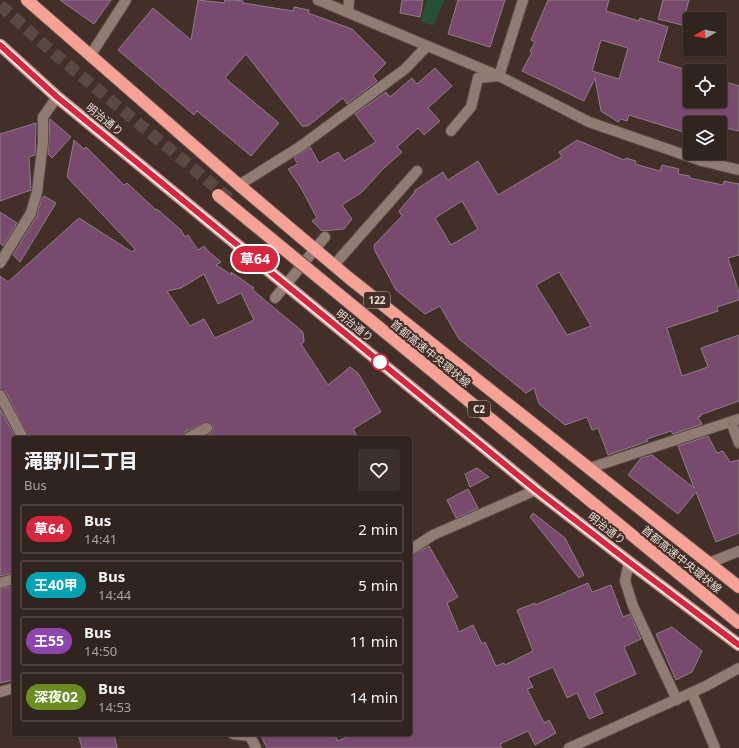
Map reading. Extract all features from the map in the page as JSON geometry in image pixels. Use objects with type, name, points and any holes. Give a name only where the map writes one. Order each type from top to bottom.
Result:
[{"type":"highway","name":"122","points":[[27,0],[239,185],[334,265],[739,587]]},
{"type":"highway","name":"明治通り","points":[[0,45],[57,97],[536,490],[739,645]]},
{"type":"highway","name":"首都高速中央環状線","points":[[218,195],[739,623]]},
{"type":"street","points":[[90,56],[126,0]]},
{"type":"street","points":[[318,0],[499,76],[589,122],[702,161],[739,170]]},
{"type":"street","points":[[348,12],[349,0]]},
{"type":"street","points":[[499,76],[523,0]]},
{"type":"street","points":[[239,185],[301,146],[399,74],[428,46]]},
{"type":"street","points":[[451,131],[471,107],[478,78],[499,76]]},
{"type":"street","points":[[0,263],[3,253],[30,213],[37,192],[43,142],[43,116],[57,97]]},
{"type":"street","points":[[334,265],[417,171]]},
{"type":"street","points":[[275,298],[325,236]]},
{"type":"street","points":[[0,395],[22,436]]},
{"type":"street","points":[[590,468],[735,421],[739,443]]},
{"type":"street","points":[[192,436],[207,428]]},
{"type":"street","points":[[412,549],[433,535],[536,490]]},
{"type":"street","points":[[709,563],[739,551]]},
{"type":"street","points":[[629,562],[624,581],[633,606],[677,700]]},
{"type":"street","points":[[0,583],[12,580]]},
{"type":"street","points":[[569,748],[692,693],[739,668]]},
{"type":"street","points":[[0,692],[12,689]]},
{"type":"street","points":[[692,693],[715,748]]},
{"type":"street","points":[[250,736],[256,748]]},
{"type":"green space","points":[[427,0],[445,0],[433,26],[420,21]]},
{"type":"building","points":[[60,0],[111,0],[94,24]]},
{"type":"building","points":[[198,0],[224,3],[225,0],[236,0],[243,1],[243,3],[293,11],[294,7],[309,10],[308,13],[352,29],[386,63],[373,76],[377,81],[347,104],[343,98],[308,126],[302,126],[246,54],[225,78],[279,123],[251,156],[197,111],[194,115],[118,50],[153,8],[191,40]]},
{"type":"building","points":[[402,0],[423,0],[420,17],[400,13]]},
{"type":"building","points":[[458,0],[505,0],[490,47],[448,34]]},
{"type":"building","points":[[548,0],[609,0],[606,11],[639,21],[640,18],[668,27],[658,61],[683,69],[683,108],[727,108],[727,82],[739,86],[739,131],[727,128],[727,116],[683,116],[683,132],[629,115],[627,121],[621,119],[618,122],[601,111],[595,78],[584,101],[522,71],[532,52],[530,51],[535,42],[531,40]],"holes":[[[601,40],[628,48],[619,79],[592,71]]]},
{"type":"building","points":[[663,0],[689,0],[686,12],[683,12],[682,25],[658,19]]},
{"type":"building","points":[[435,68],[452,86],[428,108],[440,121],[424,135],[418,128],[397,147],[402,152],[382,170],[362,192],[342,205],[352,219],[344,229],[322,231],[312,221],[317,218],[301,188],[288,169],[298,164],[294,158],[310,147],[319,163],[338,152],[344,161],[376,142],[355,114],[386,92],[390,97],[412,78],[417,84]]},
{"type":"building","points":[[50,119],[71,137],[52,158],[48,154]]},
{"type":"building","points":[[36,123],[35,155],[29,157],[31,190],[0,201],[0,134]]},
{"type":"building","points":[[74,140],[84,149],[86,147],[124,185],[127,183],[156,210],[157,209],[181,230],[185,237],[188,235],[198,250],[204,246],[221,262],[216,265],[232,275],[231,272],[254,288],[252,288],[255,292],[303,332],[304,342],[301,344],[328,385],[350,367],[358,373],[381,412],[353,429],[357,436],[206,436],[210,434],[213,429],[213,425],[207,422],[185,432],[183,436],[28,436],[6,392],[0,389],[0,276],[8,282],[79,218],[132,252],[135,249],[67,177]],"holes":[[[204,274],[218,304],[241,293],[254,320],[215,338],[204,319],[190,326],[167,291],[181,288]]]},
{"type":"building","points":[[577,140],[624,160],[626,158],[636,161],[635,164],[660,171],[662,165],[679,169],[678,174],[690,176],[689,178],[723,185],[724,181],[739,184],[739,255],[728,258],[739,293],[739,300],[717,307],[718,311],[667,328],[682,376],[708,367],[701,348],[739,335],[739,401],[700,415],[701,416],[698,417],[702,424],[673,434],[671,431],[608,455],[598,428],[592,430],[587,417],[565,425],[539,404],[534,388],[526,393],[459,339],[440,306],[425,314],[396,290],[375,251],[374,245],[402,216],[399,211],[415,192],[414,191],[443,172],[448,180],[478,161],[498,195],[562,157],[559,152]],"holes":[[[462,201],[478,229],[451,245],[435,218]],[[559,272],[591,326],[567,335],[536,285]]]},
{"type":"building","points":[[44,196],[56,203],[20,262],[13,255],[37,216],[41,200]]},
{"type":"building","points":[[0,212],[17,223],[3,246],[0,243]]},
{"type":"building","points":[[0,409],[15,436],[12,436],[12,573],[0,576]]},
{"type":"building","points":[[708,436],[717,453],[723,451],[730,462],[739,460],[739,533],[716,542],[696,492],[678,514],[628,475],[641,458],[652,455],[694,488],[678,446]]},
{"type":"building","points":[[477,468],[489,477],[470,487],[465,474]]},
{"type":"building","points":[[468,489],[478,508],[456,518],[447,500]]},
{"type":"building","points":[[533,513],[565,538],[584,575],[579,578],[530,517]]},
{"type":"building","points":[[429,546],[458,597],[447,603],[459,632],[473,625],[482,644],[485,642],[496,666],[504,663],[505,665],[533,651],[517,610],[535,603],[535,605],[588,583],[592,592],[611,585],[623,617],[630,614],[641,639],[624,647],[636,674],[594,693],[603,713],[589,719],[577,693],[567,698],[553,667],[528,678],[533,687],[527,689],[544,723],[549,720],[556,733],[535,745],[528,731],[500,744],[502,748],[267,748],[261,736],[335,736],[338,741],[349,736],[412,736],[412,555]]},
{"type":"building","points":[[12,586],[12,680],[0,683],[0,589]]},
{"type":"building","points":[[672,627],[702,651],[692,672],[676,680],[656,634]]},
{"type":"building","points":[[79,736],[114,736],[117,748],[82,748]]},
{"type":"tunnel","points":[[0,5],[50,50],[230,199]]},
{"type":"bus line","name":"草64","points":[[0,45],[57,97],[536,490],[739,645]]}]
